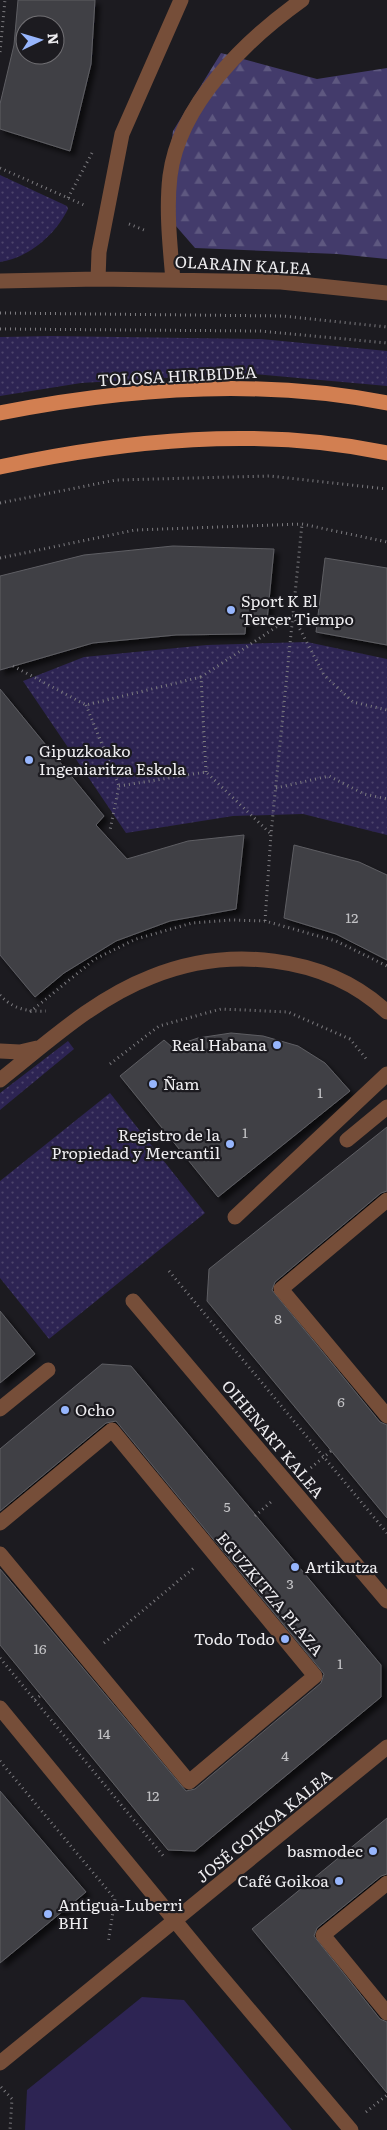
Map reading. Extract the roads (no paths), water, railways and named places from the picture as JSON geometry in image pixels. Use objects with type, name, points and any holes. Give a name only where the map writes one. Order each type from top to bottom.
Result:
[{"type":"main road","name":"TOLOSA HIRIBIDEA","points":[[0,413],[53,402],[132,393],[245,388],[360,398],[387,403]]},
{"type":"main road","points":[[0,467],[59,454],[137,443],[246,438],[353,446],[387,453]]},
{"type":"street","points":[[98,279],[98,252],[122,134],[181,0]]},
{"type":"street","points":[[173,280],[169,240],[170,175],[184,129],[210,85],[248,44],[302,0]]},
{"type":"street","name":"OLARAIN KALEA","points":[[0,281],[98,279],[281,282],[387,293]]},
{"type":"street","points":[[0,1080],[45,1044],[108,999],[151,977],[207,961],[262,959],[300,966],[346,983],[373,999],[387,1012]]},
{"type":"street","points":[[0,1051],[20,1052],[45,1044]]},
{"type":"street","points":[[235,1218],[385,1076]]},
{"type":"street","points":[[347,1140],[387,1106]]},
{"type":"street","points":[[387,1200],[281,1289],[387,1416]]},
{"type":"street","name":"OIHENART KALEA","points":[[133,1301],[387,1600]]},
{"type":"street","points":[[0,1409],[48,1370]]},
{"type":"street","name":"EGUZKITZA PLAZA","points":[[0,1523],[112,1430],[315,1676],[188,1782],[0,1554]]},
{"type":"street","points":[[0,1708],[175,1922],[351,2130]]},
{"type":"street","name":"JOSÉ GOIKOA KALEA","points":[[0,2064],[387,1747]]},
{"type":"street","points":[[387,1883],[323,1935],[387,2013]]},
{"type":"place","name":"Sport K El Tercer Tiempo","points":[[231,610]]},
{"type":"place","name":"Gipuzkoako Ingeniaritza Eskola","points":[[29,760]]},
{"type":"place","name":"Real Habana","points":[[277,1045]]},
{"type":"place","name":"Ñam","points":[[153,1084]]},
{"type":"place","name":"Registro de la Propiedad y Mercantil","points":[[230,1144]]},
{"type":"place","name":"Ocho","points":[[65,1410]]},
{"type":"place","name":"Artikutza","points":[[295,1567]]},
{"type":"place","name":"Todo Todo","points":[[285,1639]]},
{"type":"place","name":"basmodec","points":[[373,1851]]},
{"type":"place","name":"Café Goikoa","points":[[339,1881]]},
{"type":"place","name":"Antigua-Luberri BHI","points":[[48,1914]]}]
